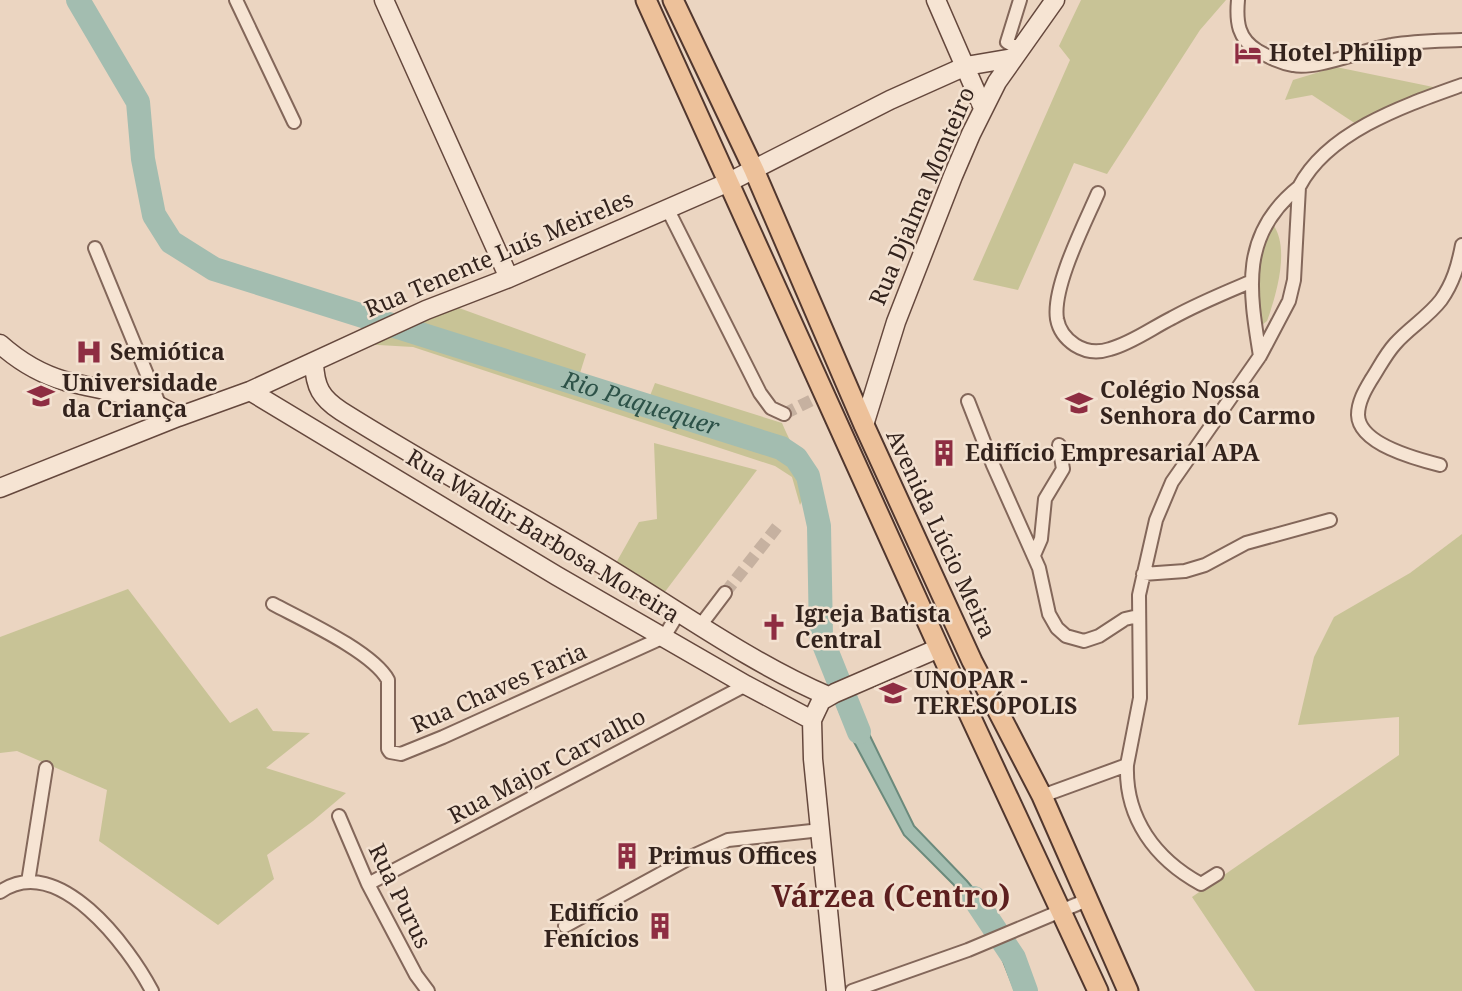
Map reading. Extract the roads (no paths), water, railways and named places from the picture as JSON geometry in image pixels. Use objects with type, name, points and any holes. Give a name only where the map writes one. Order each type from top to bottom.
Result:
[{"type":"main road","points":[[384,0],[509,278]]},
{"type":"main road","name":"Avenida Lúcio Meira","points":[[646,0],[939,648],[1098,991]]},
{"type":"main road","name":"Avenida Lúcio Meira","points":[[673,0],[754,170],[864,425],[972,661],[1042,796],[1128,991]]},
{"type":"main road","points":[[936,0],[983,108]]},
{"type":"main road","name":"Rua Djalma Monteiro","points":[[864,425],[901,309],[983,108],[1017,52],[1055,0]]},
{"type":"main road","name":"Rua Tenente Luís Meireles","points":[[0,488],[250,391],[426,310],[509,278],[729,182],[890,100],[966,66],[1017,52]]},
{"type":"main road","points":[[0,344],[19,360],[51,376],[160,406],[178,417]]},
{"type":"main road","name":"Rua Waldir Barbosa Moreira","points":[[314,363],[316,383],[327,402],[800,684],[832,694]]},
{"type":"main road","name":"Rua Waldir Barbosa Moreira","points":[[250,391],[557,576],[812,720]]},
{"type":"main road","points":[[557,576],[574,548]]},
{"type":"main road","points":[[836,991],[813,759],[812,720],[817,706],[832,694],[939,648]]},
{"type":"main road","points":[[787,706],[800,684]]},
{"type":"street","points":[[236,0],[294,122]]},
{"type":"street","points":[[1017,52],[1014,46],[1007,42],[1020,0]]},
{"type":"street","points":[[1238,0],[1240,33],[1250,46],[1270,58],[1294,66],[1315,64],[1394,45],[1462,40]]},
{"type":"street","points":[[1260,356],[1250,282],[1256,249],[1268,218],[1275,208],[1299,187],[1314,162],[1330,147],[1357,130],[1462,85]]},
{"type":"street","points":[[1217,874],[1201,884],[1153,847],[1136,818],[1126,779],[1140,698],[1138,616],[1143,574],[1156,520],[1172,482],[1260,356],[1292,293],[1299,187]]},
{"type":"street","points":[[1098,193],[1060,289],[1058,303],[1057,318],[1064,335],[1081,349],[1093,352],[1111,349],[1250,282]]},
{"type":"street","points":[[667,208],[760,393],[772,408],[784,414]]},
{"type":"street","points":[[1440,465],[1398,453],[1369,436],[1358,417],[1363,394],[1385,356],[1439,302],[1452,283],[1462,246]]},
{"type":"street","points":[[95,248],[160,406]]},
{"type":"street","points":[[968,401],[1039,568],[1052,621],[1066,636],[1084,641],[1138,616]]},
{"type":"street","points":[[1034,555],[1041,540],[1045,499],[1063,469],[1059,445]]},
{"type":"street","points":[[1143,574],[1185,571],[1205,565],[1246,543],[1330,520]]},
{"type":"street","points":[[700,625],[725,593]]},
{"type":"street","name":"Rua Chaves Faria","points":[[273,604],[363,654],[383,671],[388,680],[387,749],[396,754],[443,737],[664,637]]},
{"type":"street","points":[[664,637],[679,612]]},
{"type":"street","name":"Rua Major Carvalho","points":[[368,884],[746,685]]},
{"type":"street","points":[[787,706],[808,706],[832,694]]},
{"type":"street","points":[[1042,796],[1127,765]]},
{"type":"street","points":[[28,881],[46,768]]},
{"type":"street","name":"Rua Purus","points":[[339,816],[368,884],[416,975],[428,991]]},
{"type":"street","points":[[565,926],[695,855],[728,840],[821,830]]},
{"type":"street","points":[[0,892],[28,881],[57,889],[114,933],[132,956],[152,991]]},
{"type":"street","points":[[852,991],[968,950],[1087,900]]},
{"type":"waterway","name":"Rio Paquequer","points":[[78,0],[138,102],[143,159],[154,215],[171,242],[214,269],[781,448],[796,458],[808,476],[819,526],[821,637],[859,732]]},
{"type":"waterway","name":"Rio Paquequer","points":[[974,898],[1014,958],[1026,991]]},
{"type":"tunnel","points":[[784,414],[824,394]]},
{"type":"tunnel","points":[[725,593],[777,527]]},
{"type":"place","name":"Hotel Philipp","points":[[1248,53]]},
{"type":"place","name":"Semiótica","points":[[89,352]]},
{"type":"place","name":"Universidade da Criança","points":[[41,396]]},
{"type":"place","name":"Colégio Nossa Senhora do Carmo","points":[[1079,403]]},
{"type":"place","name":"Edifício Empresarial APA","points":[[944,453]]},
{"type":"place","name":"Igreja Batista Central","points":[[774,627]]},
{"type":"place","name":"UNOPAR - TERESÓPOLIS","points":[[893,693]]},
{"type":"place","name":"Primus Offices","points":[[627,856]]},
{"type":"place","name":"Edifício Fenícios","points":[[660,926]]},
{"type":"district","name":"Várzea (Centro)","points":[[891,897]]}]
